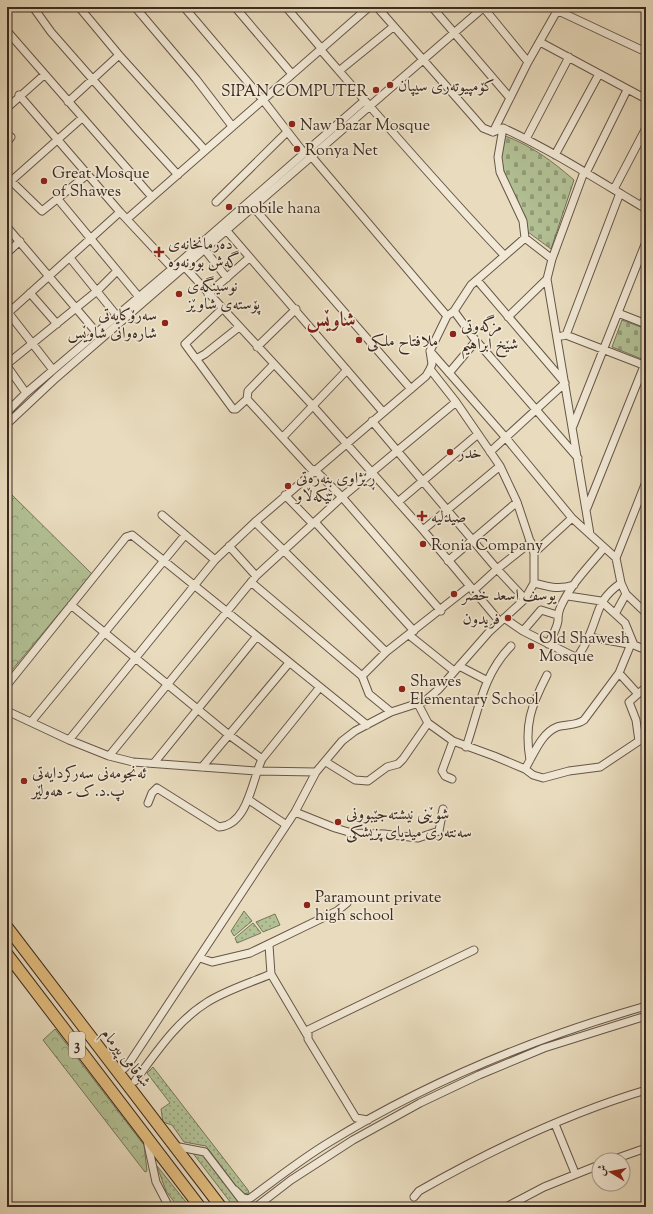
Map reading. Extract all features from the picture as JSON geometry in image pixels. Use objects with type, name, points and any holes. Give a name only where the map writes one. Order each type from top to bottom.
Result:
[{"type":"highway","name":"شەقامی پیرمام","points":[[7,927],[221,1207]]},
{"type":"highway","name":"شەقامی پیرمام","points":[[7,954],[200,1207]]},
{"type":"street","points":[[33,7],[51,32],[178,175]]},
{"type":"street","points":[[79,7],[119,55],[205,150]]},
{"type":"street","points":[[135,7],[196,79],[232,126]]},
{"type":"street","points":[[184,7],[263,100],[304,153]]},
{"type":"street","points":[[235,7],[292,74]]},
{"type":"street","points":[[286,7],[366,104],[402,141],[429,175],[504,255]]},
{"type":"street","points":[[128,219],[369,7]]},
{"type":"street","points":[[377,7],[483,128],[493,132],[503,128],[526,139],[644,207],[646,198]]},
{"type":"street","points":[[432,7],[510,98]]},
{"type":"street","points":[[7,424],[304,153],[423,60],[484,7],[528,62]]},
{"type":"street","points":[[550,7],[646,52]]},
{"type":"street","points":[[493,132],[528,62],[557,11]]},
{"type":"street","points":[[339,71],[393,27]]},
{"type":"street","points":[[7,30],[44,75],[152,197]]},
{"type":"street","points":[[540,42],[646,100]]},
{"type":"street","points":[[68,102],[119,55]]},
{"type":"street","points":[[526,139],[569,57]]},
{"type":"street","points":[[555,155],[599,74]]},
{"type":"street","points":[[7,108],[44,75]]},
{"type":"street","points":[[590,534],[587,508],[547,278],[552,259],[585,172],[627,90]]},
{"type":"street","points":[[19,96],[120,212],[176,271]]},
{"type":"street","points":[[182,265],[205,250],[254,208],[312,157],[366,104]]},
{"type":"street","points":[[82,118],[58,140],[9,179],[42,211],[88,174]]},
{"type":"street","points":[[503,128],[498,157],[500,172],[523,221],[525,238],[552,259]]},
{"type":"street","points":[[566,335],[617,191],[646,128]]},
{"type":"street","points":[[216,202],[287,132]]},
{"type":"street","points":[[312,157],[447,316]]},
{"type":"street","points":[[57,198],[139,296]]},
{"type":"street","points":[[254,208],[411,389]]},
{"type":"street","points":[[53,370],[8,313],[120,212]]},
{"type":"street","points":[[7,227],[50,275],[76,309],[97,333]]},
{"type":"street","points":[[227,231],[249,258],[296,309],[383,412]]},
{"type":"street","points":[[69,740],[215,560],[255,522],[426,376],[432,364],[430,351],[447,316],[454,312],[471,285],[525,238]]},
{"type":"street","points":[[7,253],[20,241]]},
{"type":"street","points":[[573,426],[646,242]]},
{"type":"street","points":[[205,250],[227,278]]},
{"type":"street","points":[[70,258],[117,316]]},
{"type":"street","points":[[208,294],[249,258]]},
{"type":"street","points":[[182,265],[238,328],[313,406],[423,530],[448,561],[502,620],[577,658],[589,637],[601,601],[609,591],[621,583]]},
{"type":"street","points":[[26,393],[7,365],[98,291],[117,271]]},
{"type":"street","points":[[7,412],[26,393],[139,296],[176,271]]},
{"type":"street","points":[[508,317],[547,278]]},
{"type":"street","points":[[477,280],[565,383]]},
{"type":"street","points":[[30,293],[57,324]]},
{"type":"street","points":[[222,309],[185,344],[232,409],[236,409],[247,399],[248,390],[274,364]]},
{"type":"street","points":[[257,347],[296,309]]},
{"type":"street","points":[[454,312],[476,341],[578,458]]},
{"type":"street","points":[[618,313],[646,324]]},
{"type":"street","points":[[197,360],[238,328]]},
{"type":"street","points":[[558,338],[566,335],[645,364],[587,508]]},
{"type":"street","points":[[449,373],[476,341]]},
{"type":"street","points":[[430,351],[506,438],[572,518],[616,558]]},
{"type":"street","points":[[119,1073],[128,1065],[200,958],[295,812],[316,772],[326,762],[342,741],[391,712],[425,701],[439,689],[502,620],[524,599],[534,583],[534,553],[531,542],[517,502],[500,466],[456,402],[430,369]]},
{"type":"street","points":[[283,437],[347,370]]},
{"type":"street","points":[[490,452],[565,383]]},
{"type":"street","points":[[247,399],[311,468],[315,470],[342,497],[441,611]]},
{"type":"street","points":[[109,756],[256,576],[342,497],[456,402]]},
{"type":"street","points":[[372,421],[524,599]]},
{"type":"street","points":[[398,502],[422,480],[478,434]]},
{"type":"street","points":[[423,530],[500,466]]},
{"type":"street","points":[[646,482],[616,558],[621,583],[626,594],[646,613]]},
{"type":"street","points":[[286,495],[314,523],[411,633],[457,668],[486,680]]},
{"type":"street","points":[[448,561],[517,502]]},
{"type":"street","points":[[162,515],[215,560]]},
{"type":"street","points":[[534,553],[572,518]]},
{"type":"street","points":[[255,522],[386,652]]},
{"type":"street","points":[[31,722],[184,535]]},
{"type":"street","points":[[7,685],[126,537],[132,536],[367,725]]},
{"type":"street","points":[[362,676],[386,652],[531,542]]},
{"type":"street","points":[[229,546],[256,576]]},
{"type":"street","points":[[548,644],[558,621],[557,615],[574,585],[604,548]]},
{"type":"street","points":[[251,582],[362,676],[369,694],[391,712]]},
{"type":"street","points":[[534,583],[554,589],[562,589],[574,585]]},
{"type":"street","points":[[615,614],[626,594]]},
{"type":"street","points":[[525,769],[546,735],[555,728],[575,724],[584,720],[619,673],[632,645],[628,629],[601,601],[568,596]]},
{"type":"street","points":[[71,605],[229,735],[262,759]]},
{"type":"street","points":[[523,631],[541,610],[557,615]]},
{"type":"street","points":[[154,763],[257,636]]},
{"type":"street","points":[[589,637],[632,645],[646,650]]},
{"type":"street","points":[[466,747],[486,680],[503,654],[511,646]]},
{"type":"street","points":[[202,767],[289,663]]},
{"type":"street","points":[[619,673],[638,694]]},
{"type":"street","points":[[530,760],[528,743],[529,718],[538,693],[547,675]]},
{"type":"street","points":[[148,803],[152,793],[157,788],[220,827],[226,827],[234,821],[249,800],[262,759],[320,687]]},
{"type":"street","points":[[418,704],[428,723],[453,741],[494,756],[525,769],[533,775],[543,778],[600,767],[643,740],[629,702],[646,687]]},
{"type":"street","points":[[7,711],[69,740],[109,756],[133,762],[257,771],[316,772]]},
{"type":"street","points":[[326,762],[355,780],[368,781],[387,767],[398,764],[428,723]]},
{"type":"street","points":[[452,779],[445,776],[442,770],[453,741]]},
{"type":"street","points":[[249,800],[286,824]]},
{"type":"street","points":[[295,812],[352,833],[384,834],[418,838],[440,831],[443,809]]},
{"type":"street","points":[[200,958],[212,962],[250,953],[338,911],[347,903]]},
{"type":"street","points":[[269,945],[271,974],[344,1101],[356,1118],[369,1120]]},
{"type":"street","points":[[307,1035],[311,1027],[474,950]]},
{"type":"street","points":[[135,1081],[170,1034],[188,1016],[206,1002],[271,974]]},
{"type":"street","points":[[235,1190],[243,1198],[249,1198],[336,1138],[439,1083],[498,1056],[566,1030],[646,1006]]},
{"type":"street","points":[[336,1138],[321,1150],[320,1155],[325,1156],[341,1148],[420,1103],[492,1069],[576,1037],[646,1016]]},
{"type":"street","points":[[414,1197],[417,1192],[512,1141],[596,1107],[646,1090]]},
{"type":"street","points":[[344,1101],[352,1120],[350,1131]]},
{"type":"street","points":[[555,1124],[575,1173]]},
{"type":"street","points":[[146,1135],[154,1175],[169,1207]]},
{"type":"street","points":[[174,1146],[206,1152],[247,1207]]},
{"type":"street","points":[[256,1207],[291,1180],[341,1148]]},
{"type":"street","points":[[631,1153],[646,1148]]},
{"type":"street","points":[[297,1164],[313,1158],[315,1160],[313,1167]]},
{"type":"street","points":[[506,1207],[544,1186],[591,1168]]},
{"type":"green space","points":[[503,135],[541,154],[574,180],[551,249],[528,232],[525,216],[506,182],[500,152]]},
{"type":"green space","points":[[622,320],[646,329],[646,346],[642,359],[612,347]]},
{"type":"green space","points":[[7,490],[92,574],[7,676]]},
{"type":"green space","points":[[244,911],[252,921],[234,936],[231,931]]},
{"type":"green space","points":[[275,914],[280,925],[263,932],[256,922]]},
{"type":"green space","points":[[253,923],[261,933],[237,943],[235,938]]},
{"type":"green space","points":[[55,1029],[144,1145],[147,1171],[145,1172],[43,1040]]},
{"type":"green space","points":[[153,1067],[249,1193],[242,1194],[206,1146],[184,1142],[172,1125],[163,1122],[161,1109],[170,1103],[147,1073]]},
{"type":"green space","points":[[192,1152],[203,1154],[244,1207],[234,1207]]},
{"type":"green space","points":[[157,1166],[190,1207],[178,1207],[166,1191]]},
{"type":"place","name":"کۆمپیوتەری سیپان","points":[[390,85]]},
{"type":"place","name":"SIPAN COMPUTER","points":[[376,90]]},
{"type":"place","name":"Naw Bazar Mosque","points":[[292,124]]},
{"type":"place","name":"Ronya Net","points":[[297,149]]},
{"type":"place","name":"Great Mosque of Shawes","points":[[44,181]]},
{"type":"place","name":"mobile hana","points":[[229,207]]},
{"type":"place","name":"دەرمانخانەی گەش بوونەوە","points":[[159,252]]},
{"type":"place","name":"نوسینگەی پۆستەی شاوێز","points":[[179,294]]},
{"type":"place","name":"سەرۆکایەتی شارەوانی شاوێس","points":[[165,323]]},
{"type":"place","name":"مزگەوتی شێخ ابراهیم","points":[[453,334]]},
{"type":"place","name":"ملافتاح ملکی","points":[[359,340]]},
{"type":"place","name":"خدر","points":[[450,452]]},
{"type":"place","name":"ڕێژاوی بنەرەتی تێکەڵاو","points":[[288,486]]},
{"type":"place","name":"صیدلیە","points":[[422,516]]},
{"type":"place","name":"Ronia Company","points":[[423,544]]},
{"type":"place","name":"يوسف اسعد خضر","points":[[454,594]]},
{"type":"place","name":"فريدون","points":[[508,618]]},
{"type":"place","name":"Old Shawesh Mosque","points":[[531,646]]},
{"type":"place","name":"Shawes Elementary School","points":[[402,689]]},
{"type":"place","name":"ئەنجومەنی سەرکردایەتی پ.د.ک - هەولێر","points":[[24,781]]},
{"type":"place","name":"شوێنی نیشتەجێبوونی سەنتەری میدیای پزیشکی","points":[[338,822]]},
{"type":"place","name":"Paramount private high school","points":[[307,905]]},
{"type":"district","name":"شاوێس","points":[[331,319]]}]
